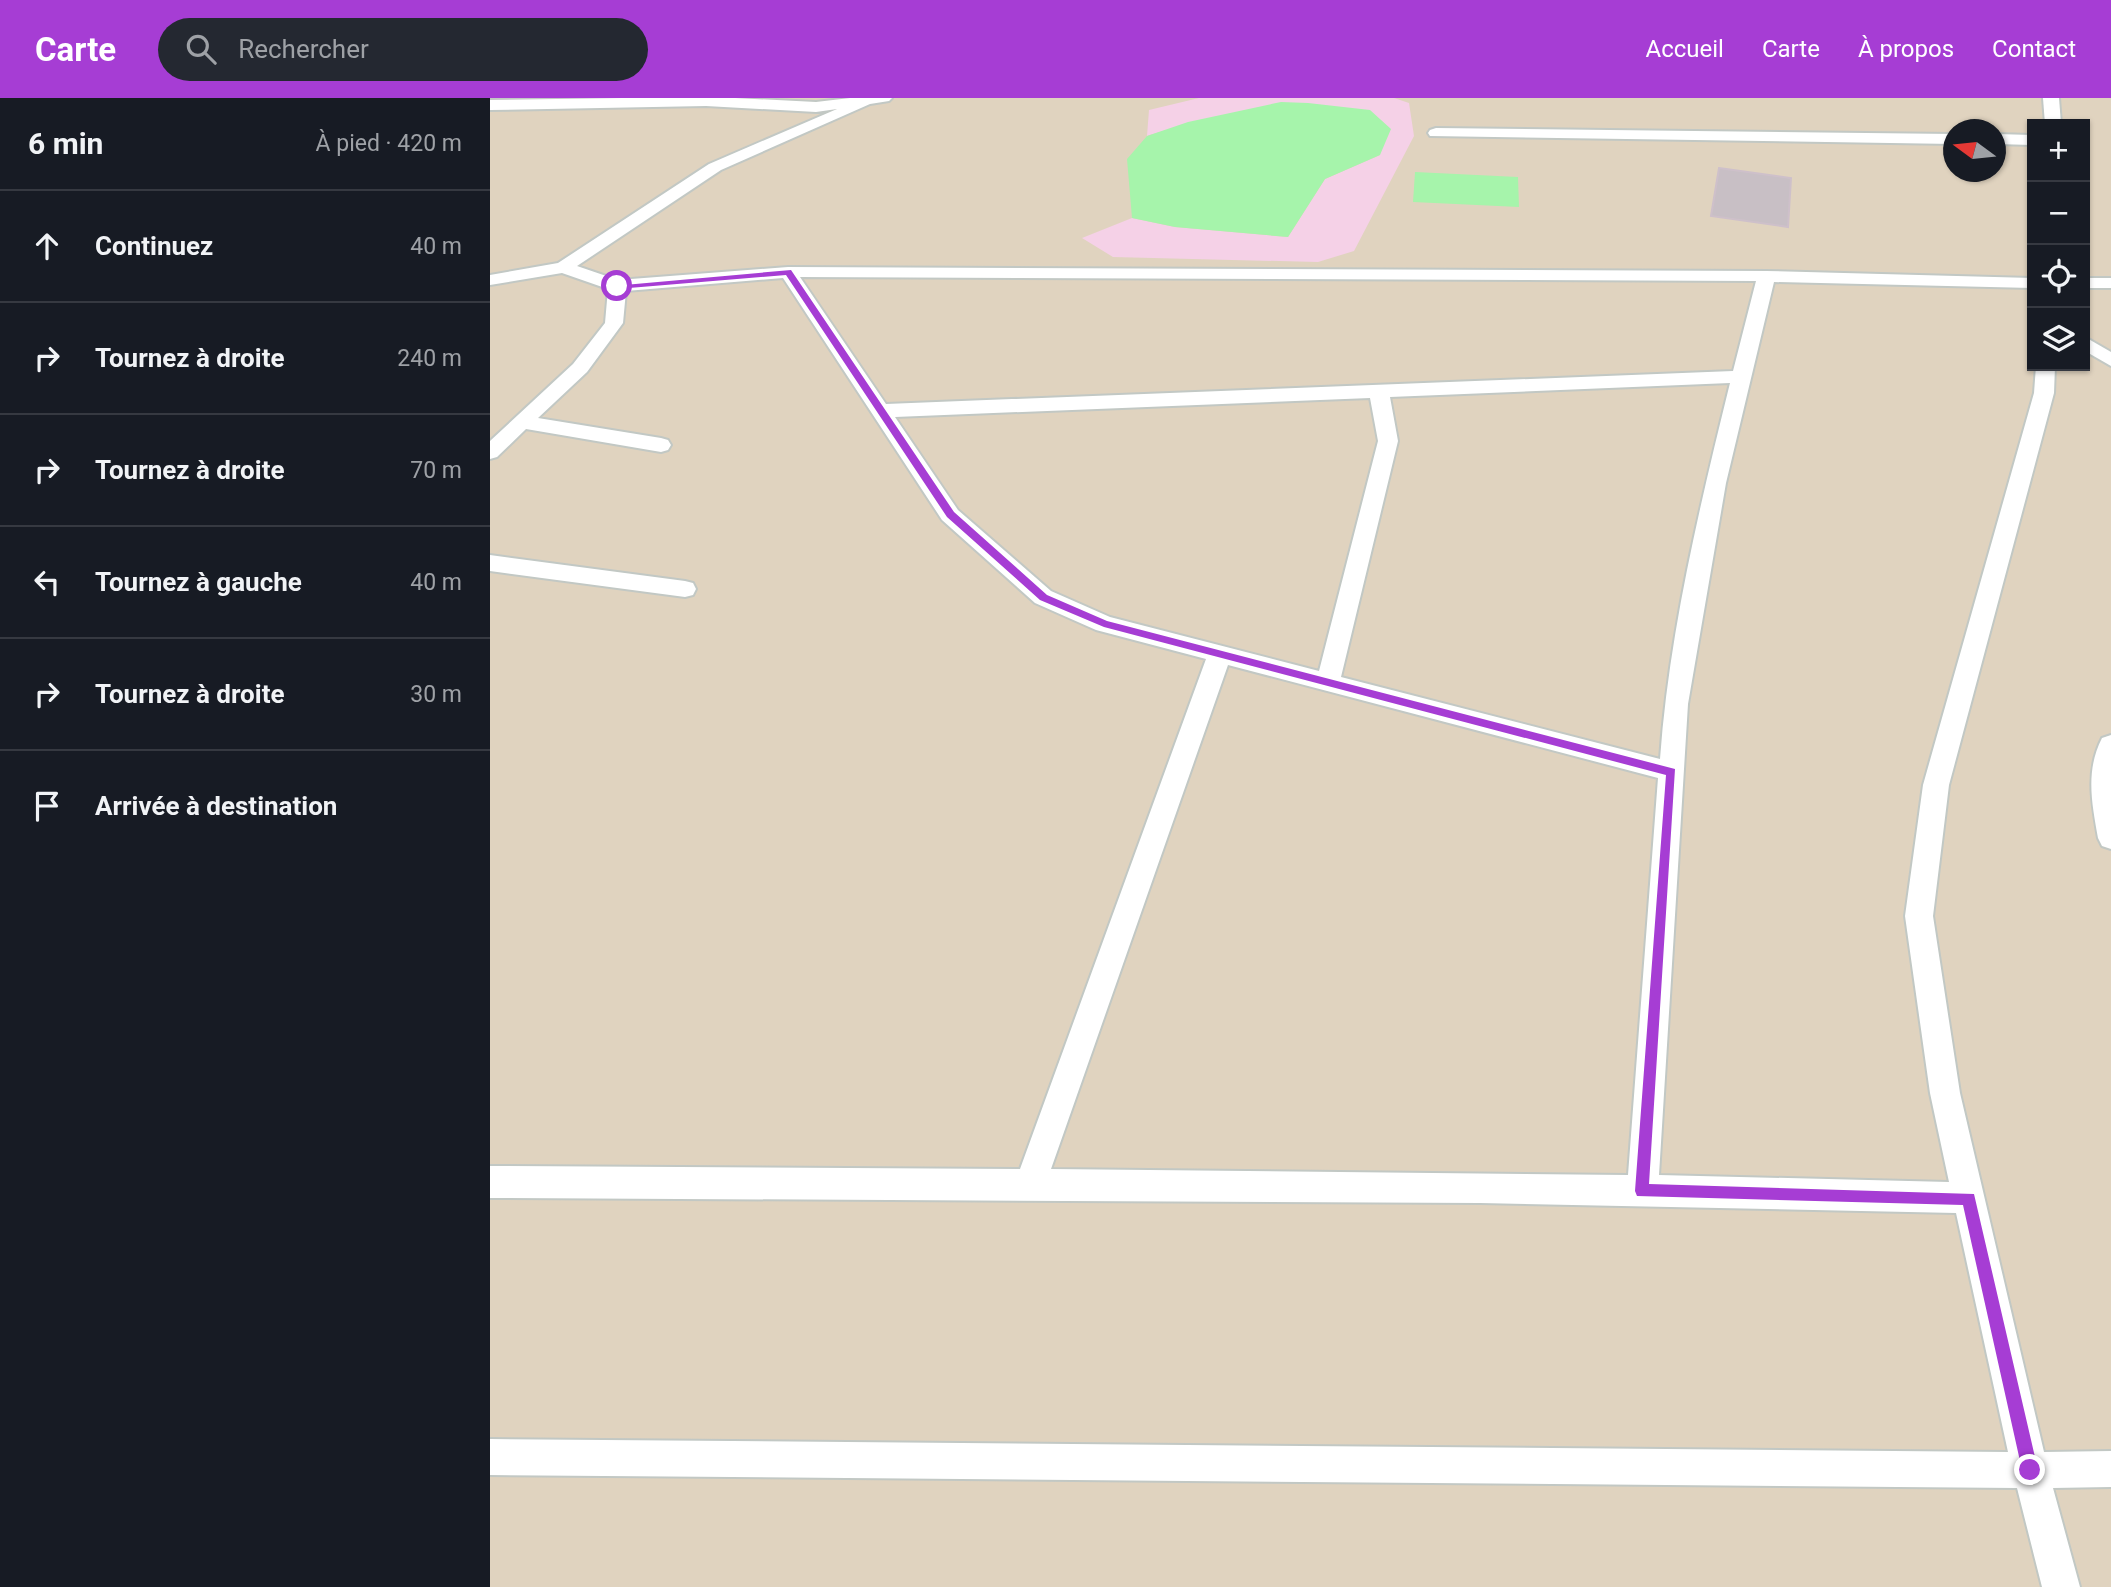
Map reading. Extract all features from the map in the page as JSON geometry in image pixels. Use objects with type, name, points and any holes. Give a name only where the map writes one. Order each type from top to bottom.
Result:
[{"type":"lane","points":[[490,105],[711,100],[816,107],[863,103],[884,98]]},
{"type":"lane","points":[[2052,98],[2053,119]]},
{"type":"lane","points":[[490,280],[563,267],[715,167],[863,103]]},
{"type":"lane","points":[[1436,133],[1943,139]]},
{"type":"lane","points":[[2006,139],[2027,140]]},
{"type":"lane","points":[[563,267],[617,286],[788,272],[1766,276],[2027,283]]},
{"type":"lane","points":[[788,272],[950,515],[1043,597],[1104,624],[1672,772]]},
{"type":"lane","points":[[1642,1191],[1681,678],[1716,483],[1766,276]]},
{"type":"lane","points":[[2090,284],[2111,283]]},
{"type":"lane","points":[[490,452],[580,368],[614,323],[617,286]]},
{"type":"lane","points":[[2090,346],[2111,360]]},
{"type":"lane","points":[[2046,371],[2045,393],[1936,785],[1919,916],[1945,1093],[2030,1470],[2061,1587]]},
{"type":"lane","points":[[880,411],[1742,377]]},
{"type":"lane","points":[[1328,682],[1388,441],[1379,391]]},
{"type":"lane","points":[[522,422],[661,445]]},
{"type":"lane","points":[[490,563],[685,589]]},
{"type":"lane","points":[[1030,1185],[1220,654]]},
{"type":"lane","points":[[2111,748],[2102,785],[2111,838]]},
{"type":"lane","points":[[490,1182],[1466,1187],[1969,1198]]},
{"type":"lane","points":[[490,1457],[2111,1469]]},
{"type":"shaded area","points":[[490,98],[2111,98],[2111,1587],[490,1587]]},
{"type":"shaded area","points":[[1281,102],[1370,110],[1391,129],[1380,155],[1325,179],[1288,237],[1175,227],[1132,218],[1127,159],[1147,136],[1188,122]]},
{"type":"shaded area","points":[[1415,172],[1518,177],[1519,207],[1413,202]]},
{"type":"sand","points":[[1199,98],[1394,98],[1409,103],[1414,136],[1354,251],[1318,262],[1113,257],[1082,238],[1132,218],[1175,227],[1288,237],[1325,179],[1380,155],[1337,121],[1310,104],[1297,103],[1256,109],[1147,136],[1149,110]]},
{"type":"building","points":[[1719,168],[1791,178],[1788,227],[1711,216]]},
{"type":"route","points":[[617,286],[788,272],[950,515],[1043,597],[1104,624],[1672,772],[1642,1191],[1969,1198],[2030,1470]]}]
